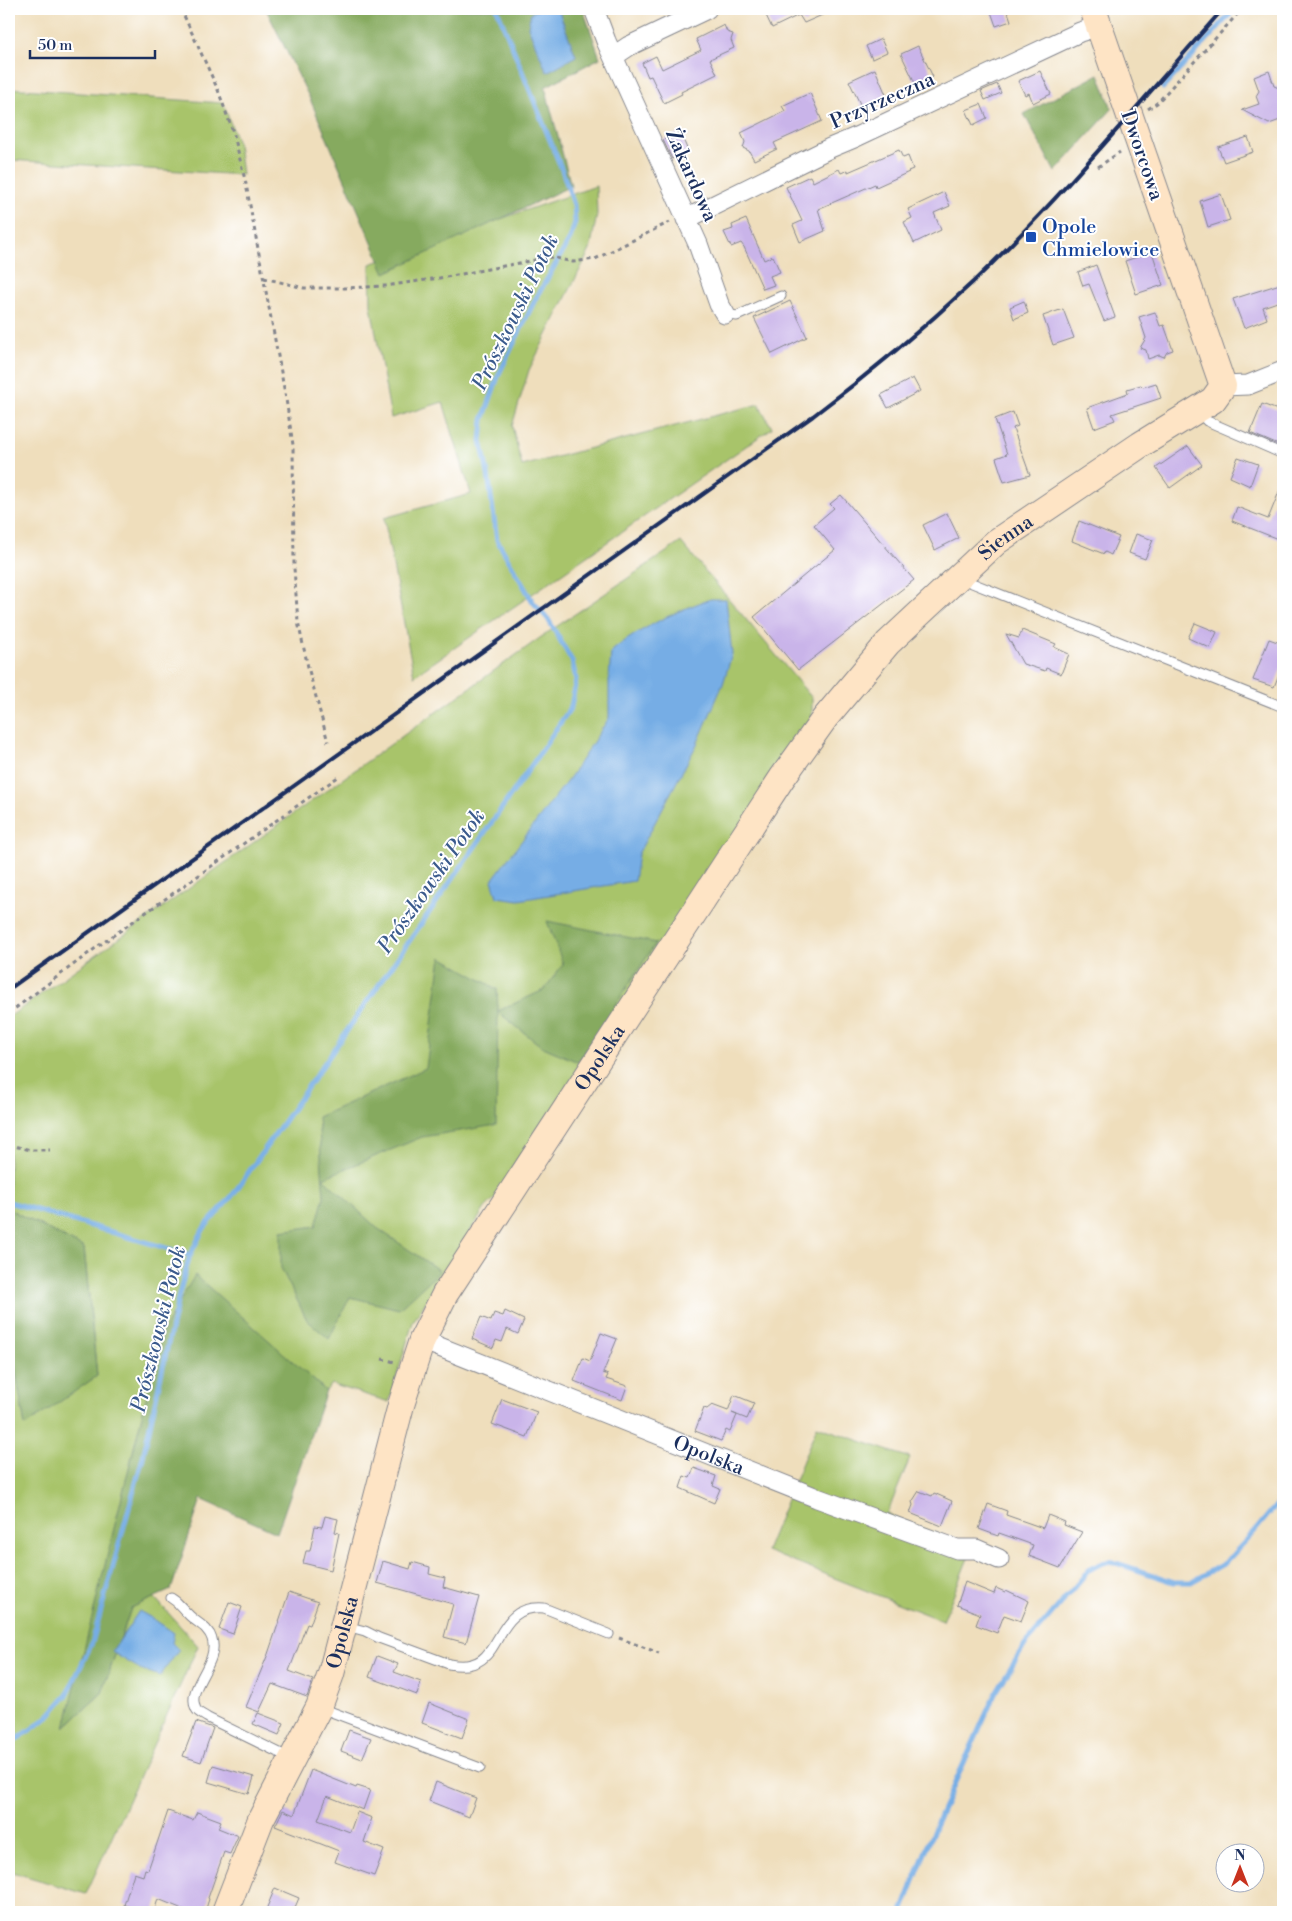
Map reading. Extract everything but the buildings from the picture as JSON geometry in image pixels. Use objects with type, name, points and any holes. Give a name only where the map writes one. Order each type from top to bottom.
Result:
[{"type":"street","name":"Żakardowa","points":[[594,9],[606,41],[686,219],[711,278],[719,304],[725,314]]},
{"type":"street","points":[[614,56],[629,46],[707,9]]},
{"type":"street","name":"Dworcowa","points":[[1096,18],[1223,386]]},
{"type":"street","name":"Przyrzeczna","points":[[686,219],[830,148],[888,123],[1080,32],[1096,18]]},
{"type":"street","points":[[1223,386],[1248,385],[1283,371]]},
{"type":"street","name":"Sienna","points":[[782,778],[825,718],[888,643],[996,542],[1025,520],[1140,444],[1213,400],[1223,386]]},
{"type":"street","name":"Opolska","points":[[225,1912],[261,1819],[319,1706],[331,1674],[401,1405],[422,1340],[445,1294],[782,778]]},
{"type":"street","name":"Opolska","points":[[422,1340],[817,1498],[957,1549],[976,1549],[999,1559]]},
{"type":"lane","points":[[725,314],[737,316],[780,296]]},
{"type":"lane","points":[[1196,410],[1207,421],[1283,454]]},
{"type":"lane","points":[[958,577],[1283,707]]},
{"type":"lane","points":[[171,1598],[179,1602],[188,1614],[207,1629],[212,1639],[214,1653],[195,1693],[193,1702],[196,1710],[208,1718],[292,1759]]},
{"type":"lane","points":[[344,1625],[365,1631],[449,1664],[460,1666],[478,1663],[489,1652],[513,1615],[522,1609],[544,1608],[609,1634]]},
{"type":"lane","points":[[319,1706],[480,1768]]},
{"type":"path","points":[[181,9],[218,90],[234,135],[246,184],[293,445],[294,568],[298,622],[328,742]]},
{"type":"path","points":[[1131,120],[1157,103],[1242,9]]},
{"type":"path","points":[[1098,167],[1123,150]]},
{"type":"path","points":[[264,278],[304,288],[385,286],[554,257],[573,262],[595,259],[671,222],[686,219]]},
{"type":"path","points":[[9,1013],[97,948],[338,778]]},
{"type":"path","points":[[9,1145],[32,1150],[50,1150]]},
{"type":"path","points":[[609,1634],[659,1653]]},
{"type":"green space","points":[[266,9],[583,9],[600,58],[545,87],[571,186],[385,273],[310,99]]},
{"type":"green space","points":[[1099,74],[1112,109],[1055,172],[1024,114]]},
{"type":"green space","points":[[9,88],[223,103],[238,143],[242,175],[9,160]]},
{"type":"green space","points":[[596,186],[597,215],[590,250],[529,370],[512,426],[522,466],[759,404],[772,428],[414,676],[384,518],[471,494],[443,402],[391,418],[371,306],[370,264]]},
{"type":"green space","points":[[681,542],[812,698],[812,721],[534,1160],[485,1208],[413,1322],[389,1402],[331,1384],[326,1391],[304,1372],[163,1330],[66,1726],[102,1693],[131,1608],[154,1597],[198,1646],[86,1894],[9,1871],[9,1366],[13,1354],[25,1425],[97,1376],[84,1248],[11,1210],[9,1206],[9,1017],[544,635]]},
{"type":"green space","points":[[547,921],[656,943],[578,1062],[541,1046],[498,1012],[496,1125],[422,1137],[323,1178],[377,1228],[440,1271],[399,1309],[350,1297],[329,1339],[307,1320],[281,1268],[281,1231],[316,1226],[324,1197],[318,1117],[426,1068],[441,957],[497,989],[498,1011],[544,990],[563,964]]},
{"type":"green space","points":[[9,1206],[11,1210],[84,1248],[97,1376],[25,1426],[9,1331]]},
{"type":"green space","points":[[195,1275],[326,1391],[277,1533],[201,1499],[171,1590],[131,1608],[102,1693],[65,1727],[163,1330]]},
{"type":"green space","points":[[817,1426],[910,1458],[887,1514],[972,1548],[943,1621],[766,1551]]},
{"type":"water","points":[[540,9],[558,9],[576,56],[547,72],[528,27],[531,13]]},
{"type":"water","points":[[711,599],[726,599],[732,654],[723,684],[697,744],[638,854],[634,881],[519,900],[497,897],[492,880],[571,776],[609,718],[611,652],[632,636],[659,621]]},
{"type":"water","points":[[139,1611],[174,1633],[172,1643],[179,1650],[160,1676],[140,1669],[112,1652]]},
{"type":"waterway","name":"Prószkowski Potok","points":[[9,1745],[47,1718],[67,1695],[92,1643],[143,1457],[179,1294],[190,1255],[204,1228],[232,1196],[571,707],[576,679],[572,661],[548,619],[533,602],[497,540],[488,474],[481,441],[483,420],[499,374],[535,300],[570,239],[575,222],[574,205],[562,170],[497,9]]},
{"type":"waterway","points":[[1163,88],[1235,9]]},
{"type":"waterway","points":[[9,1202],[190,1255]]},
{"type":"waterway","points":[[902,1912],[935,1827],[995,1694],[1025,1645],[1089,1570],[1110,1561],[1174,1582],[1191,1582],[1225,1563],[1283,1497]]},
{"type":"railway","points":[[9,989],[813,416],[875,368],[954,300],[1006,250],[1101,148],[1223,9]]},
{"type":"place","name":"Opole Chmielowice","points":[[1031,237]]}]
